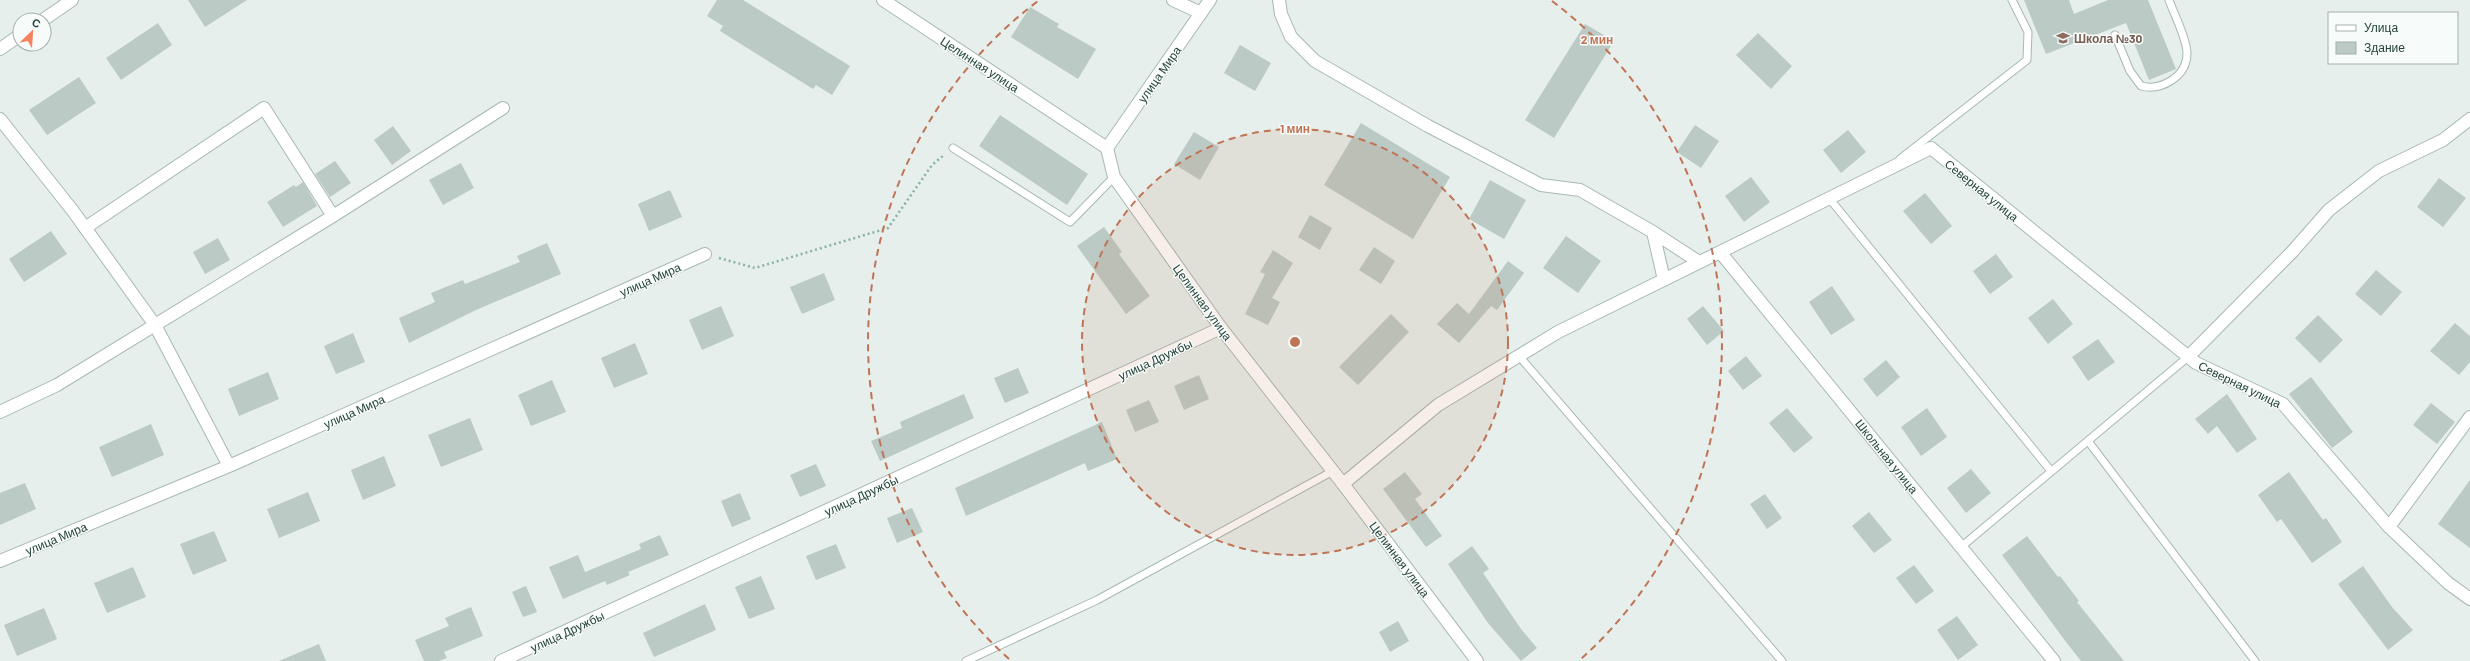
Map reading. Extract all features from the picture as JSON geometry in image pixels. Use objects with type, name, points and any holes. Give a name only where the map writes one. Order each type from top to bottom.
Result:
[{"type":"street","points":[[52,14],[72,0]]},
{"type":"street","name":"Целинная улица","points":[[883,0],[1107,148],[1114,177],[1221,328],[1343,484],[1477,661]]},
{"type":"street","points":[[1173,0],[1201,13]]},
{"type":"street","name":"улица Мира","points":[[1107,148],[1210,0]]},
{"type":"street","points":[[1280,0],[1281,14],[1291,37],[1315,61],[1428,126],[1541,185],[1580,190],[1653,232],[1699,262]]},
{"type":"street","points":[[0,49],[12,41]]},
{"type":"street","points":[[85,228],[264,108],[333,216]]},
{"type":"street","points":[[0,412],[57,385],[333,216],[503,108]]},
{"type":"street","points":[[0,119],[85,228],[155,325],[229,466]]},
{"type":"street","points":[[2188,357],[2292,252],[2329,210],[2379,171],[2443,140],[2470,119]]},
{"type":"street","name":"Северная улица","points":[[1885,170],[1931,148],[2196,363],[2283,404],[2388,527],[2448,583],[2470,599]]},
{"type":"street","points":[[1343,484],[1438,405],[1558,332],[1885,170]]},
{"type":"street","points":[[1653,232],[1664,280]]},
{"type":"street","name":"Школьная улица","points":[[1720,252],[2054,661]]},
{"type":"street","name":"улица Мира","points":[[0,561],[229,466],[705,254]]},
{"type":"street","name":"улица Дружбы","points":[[501,661],[1221,328]]},
{"type":"street","points":[[2388,527],[2470,417]]},
{"type":"lane","points":[[1885,170],[2026,60],[2028,32],[2012,0]]},
{"type":"lane","points":[[2115,35],[2130,71],[2141,86],[2152,89],[2172,82],[2182,69],[2187,53],[2169,0]]},
{"type":"lane","points":[[953,148],[1070,222],[1114,177]]},
{"type":"lane","points":[[1829,198],[2051,471]]},
{"type":"lane","points":[[1519,356],[1782,661]]},
{"type":"lane","points":[[1961,547],[2188,357]]},
{"type":"lane","points":[[2088,441],[2255,661]]},
{"type":"lane","points":[[966,661],[1097,600],[1333,471]]},
{"type":"path","points":[[705,254],[755,268],[888,228],[932,165],[953,148]]},
{"type":"building","points":[[188,0],[247,0],[205,27]]},
{"type":"building","points":[[717,0],[743,0],[850,66],[832,95],[816,85],[813,89],[720,31],[723,26],[707,16]]},
{"type":"building","name":"Школа №30","points":[[2024,0],[2069,0],[2074,14],[2108,0],[2148,0],[2176,69],[2149,80],[2126,23],[2046,54]]},
{"type":"building","points":[[1030,7],[1059,24],[1057,27],[1096,49],[1078,79],[1011,37]]},
{"type":"building","points":[[158,23],[172,45],[121,80],[106,58]]},
{"type":"building","points":[[1585,24],[1614,41],[1554,138],[1525,120]]},
{"type":"building","points":[[1758,33],[1792,66],[1771,89],[1736,55]]},
{"type":"building","points":[[1240,45],[1271,63],[1255,91],[1224,73]]},
{"type":"building","points":[[79,77],[96,103],[47,135],[29,110]]},
{"type":"building","points":[[1000,115],[1088,174],[1067,205],[979,146]]},
{"type":"building","points":[[1361,123],[1450,177],[1413,239],[1324,185]]},
{"type":"building","points":[[1695,125],[1719,141],[1701,168],[1677,152]]},
{"type":"building","points":[[393,126],[411,151],[392,165],[374,140]]},
{"type":"building","points":[[1848,130],[1866,152],[1841,173],[1823,150]]},
{"type":"building","points":[[1194,132],[1219,147],[1200,180],[1174,164]]},
{"type":"building","points":[[335,161],[351,183],[330,197],[315,174]]},
{"type":"building","points":[[461,163],[474,188],[443,205],[429,180]]},
{"type":"building","points":[[1751,177],[1770,202],[1744,222],[1725,196]]},
{"type":"building","points":[[2439,178],[2466,198],[2443,227],[2417,207]]},
{"type":"building","points":[[1490,180],[1526,200],[1504,239],[1469,219]]},
{"type":"building","points":[[303,182],[317,206],[283,227],[267,202],[294,185],[296,187]]},
{"type":"building","points":[[670,190],[682,217],[649,231],[638,204]]},
{"type":"building","points":[[1925,193],[1952,226],[1931,244],[1903,211]]},
{"type":"building","points":[[1310,215],[1332,228],[1320,250],[1298,237]]},
{"type":"building","points":[[1104,227],[1122,252],[1119,254],[1150,296],[1126,314],[1077,246]]},
{"type":"building","points":[[51,231],[67,254],[24,282],[9,259]]},
{"type":"building","points":[[1566,236],[1601,261],[1578,293],[1543,268]]},
{"type":"building","points":[[218,238],[230,260],[205,274],[193,252]]},
{"type":"building","points":[[547,243],[561,274],[476,310],[409,343],[399,318],[435,302],[431,293],[463,280],[465,284],[520,262],[517,256]]},
{"type":"building","points":[[1374,247],[1395,261],[1381,284],[1359,270]]},
{"type":"building","points":[[1273,250],[1293,263],[1272,298],[1280,302],[1268,325],[1245,314],[1265,274],[1260,272]]},
{"type":"building","points":[[1996,254],[2013,277],[1990,294],[1973,271]]},
{"type":"building","points":[[1508,261],[1524,273],[1497,310],[1491,306],[1459,343],[1437,324],[1457,303],[1469,314]]},
{"type":"building","points":[[2376,270],[2402,292],[2381,316],[2355,294]]},
{"type":"building","points":[[824,273],[835,300],[802,314],[790,287]]},
{"type":"building","points":[[1832,286],[1855,320],[1831,335],[1809,302]]},
{"type":"building","points":[[2053,299],[2073,324],[2048,344],[2028,318]]},
{"type":"building","points":[[721,306],[734,336],[702,350],[689,320]]},
{"type":"building","points":[[1703,306],[1724,331],[1707,345],[1687,319]]},
{"type":"building","points":[[1391,314],[1409,332],[1358,385],[1339,367]]},
{"type":"building","points":[[2318,315],[2343,340],[2320,363],[2295,338]]},
{"type":"building","points":[[2455,323],[2470,336],[2470,362],[2459,375],[2430,351]]},
{"type":"building","points":[[353,333],[365,362],[336,374],[324,346]]},
{"type":"building","points":[[2098,339],[2115,362],[2088,381],[2072,357]]},
{"type":"building","points":[[635,343],[648,374],[614,388],[601,358]]},
{"type":"building","points":[[1746,356],[1762,376],[1743,390],[1728,371]]},
{"type":"building","points":[[1886,360],[1900,377],[1877,397],[1863,379]]},
{"type":"building","points":[[1018,368],[1029,393],[1005,403],[994,378]]},
{"type":"building","points":[[268,372],[279,399],[239,416],[228,389]]},
{"type":"building","points":[[1199,375],[1209,399],[1184,410],[1174,386]]},
{"type":"building","points":[[2311,377],[2353,432],[2332,448],[2289,394]]},
{"type":"building","points":[[552,380],[566,412],[531,426],[518,395]]},
{"type":"building","points":[[964,394],[974,418],[880,461],[871,441],[902,428],[900,422]]},
{"type":"building","points":[[2227,394],[2257,439],[2237,453],[2217,426],[2208,434],[2195,419]]},
{"type":"building","points":[[1149,400],[1159,422],[1135,432],[1126,410]]},
{"type":"building","points":[[2431,403],[2455,422],[2437,444],[2413,425]]},
{"type":"building","points":[[1787,408],[1813,438],[1794,453],[1769,423]]},
{"type":"building","points":[[1927,408],[1947,437],[1921,456],[1901,427]]},
{"type":"building","points":[[470,418],[483,450],[441,467],[428,435]]},
{"type":"building","points":[[1102,422],[1117,459],[1088,471],[1085,463],[966,516],[955,488]]},
{"type":"building","points":[[151,424],[164,455],[112,477],[99,447]]},
{"type":"building","points":[[384,456],[396,486],[363,500],[351,470]]},
{"type":"building","points":[[816,464],[826,486],[800,497],[790,475]]},
{"type":"building","points":[[1971,469],[1991,493],[1966,513],[1947,488]]},
{"type":"building","points":[[1405,472],[1422,494],[1415,499],[1442,536],[1426,547],[1383,489]]},
{"type":"building","points":[[2289,472],[2323,520],[2326,518],[2342,542],[2312,563],[2281,519],[2277,522],[2258,495]]},
{"type":"building","points":[[2470,480],[2470,548],[2438,524]]},
{"type":"building","points":[[25,483],[36,509],[0,525],[0,493]]},
{"type":"building","points":[[308,492],[320,521],[279,538],[267,509]]},
{"type":"building","points":[[740,493],[751,519],[732,527],[721,501]]},
{"type":"building","points":[[1765,494],[1782,518],[1767,529],[1750,504]]},
{"type":"building","points":[[912,508],[923,532],[897,543],[887,518]]},
{"type":"building","points":[[1869,512],[1892,540],[1874,553],[1852,526]]},
{"type":"building","points":[[214,531],[227,561],[193,575],[180,544]]},
{"type":"building","points":[[660,535],[669,555],[628,572],[630,575],[607,585],[605,581],[563,599],[549,567],[578,555],[585,572],[641,549],[639,544]]},
{"type":"building","points":[[2027,536],[2058,577],[2060,576],[2079,601],[2077,602],[2124,661],[2081,661],[2066,642],[2002,555]]},
{"type":"building","points":[[836,544],[846,568],[816,580],[806,556]]},
{"type":"building","points":[[1472,546],[1489,569],[1483,573],[1521,629],[1537,648],[1521,661],[1488,623],[1448,564]]},
{"type":"building","points":[[1914,565],[1934,591],[1916,604],[1896,578]]},
{"type":"building","points":[[2363,566],[2392,607],[2413,630],[2388,650],[2338,584]]},
{"type":"building","points":[[133,567],[146,597],[107,613],[94,583]]},
{"type":"building","points":[[761,576],[775,609],[749,619],[735,587]]},
{"type":"building","points":[[526,586],[537,612],[523,617],[512,592]]},
{"type":"building","points":[[705,604],[716,630],[654,657],[643,633]]},
{"type":"building","points":[[471,607],[483,636],[444,652],[447,658],[439,661],[424,661],[415,640],[449,626],[445,618]]},
{"type":"building","points":[[44,608],[57,639],[17,656],[4,625]]},
{"type":"building","points":[[1957,616],[1978,645],[1958,660],[1937,630]]},
{"type":"building","points":[[1398,621],[1409,641],[1390,652],[1379,632]]},
{"type":"building","points":[[319,644],[326,661],[279,661]]},
{"type":"place","name":"Школа №30","points":[[2063,38]]}]
